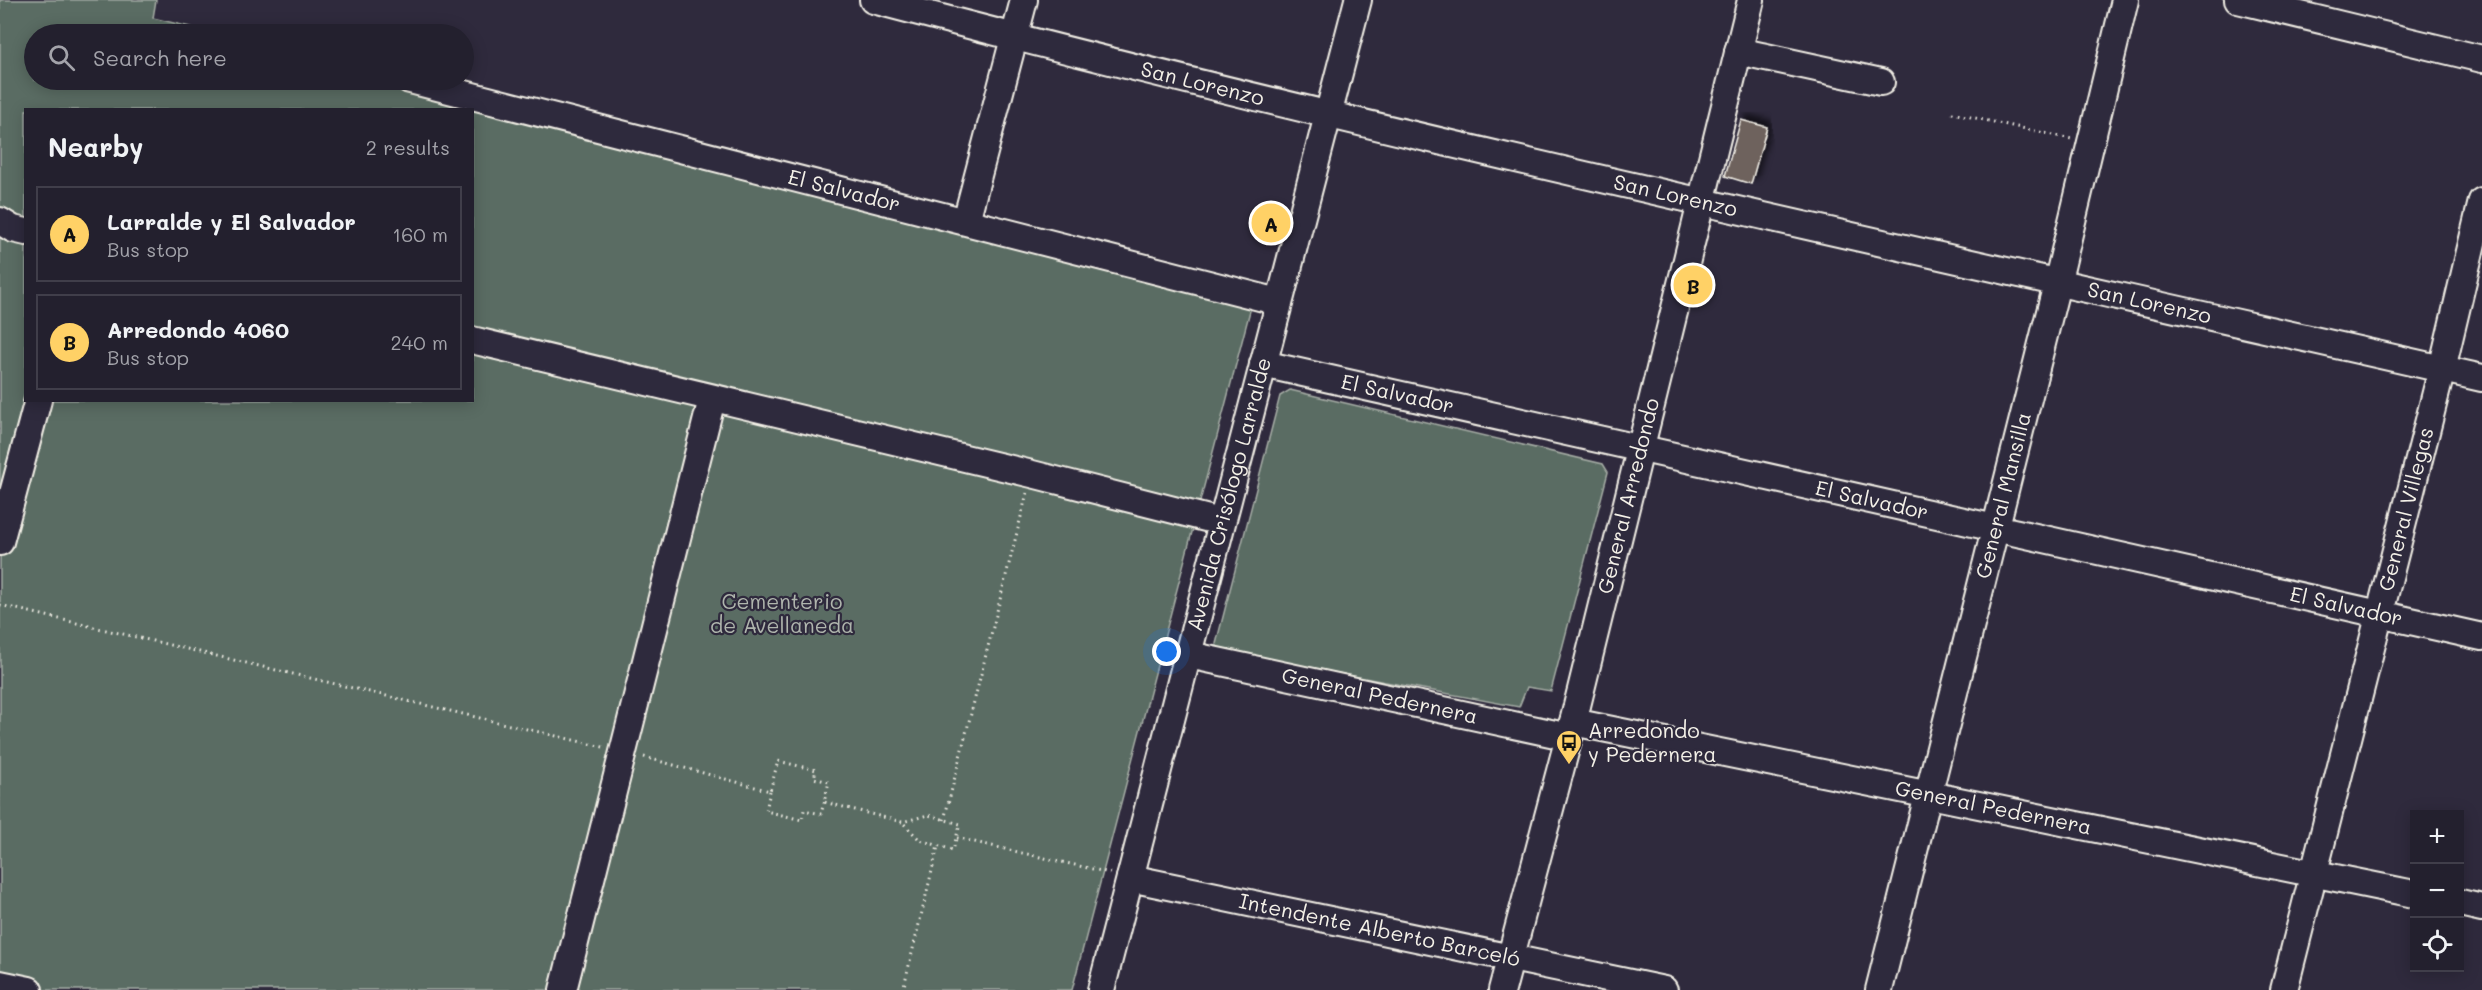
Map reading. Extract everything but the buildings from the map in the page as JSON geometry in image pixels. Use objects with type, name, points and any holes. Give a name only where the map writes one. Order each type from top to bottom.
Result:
[{"type":"street","name":"San Lorenzo","points":[[873,0],[1014,37],[1700,203],[2482,378]]},
{"type":"street","points":[[966,221],[1024,0]]},
{"type":"street","name":"Avenida Crisólogo Larralde","points":[[1101,990],[1358,0]]},
{"type":"street","name":"General Arredondo","points":[[1502,990],[1571,730],[1751,0]]},
{"type":"street","name":"General Mansilla","points":[[1879,990],[2057,284],[2125,0]]},
{"type":"street","points":[[2238,0],[2482,59]]},
{"type":"street","points":[[1738,51],[1881,82]]},
{"type":"street","name":"El Salvador","points":[[449,90],[1279,302]]},
{"type":"street","name":"General Villegas","points":[[2284,990],[2442,369],[2482,201]]},
{"type":"street","points":[[0,221],[13,229],[24,232]]},
{"type":"street","points":[[474,340],[1032,474],[1221,522]]},
{"type":"street","name":"El Salvador","points":[[1263,364],[2482,637]]},
{"type":"street","points":[[563,990],[625,752],[712,399]]},
{"type":"street","points":[[0,542],[37,402]]},
{"type":"street","name":"General Pedernera","points":[[1189,655],[1571,730],[1930,795],[2410,893]]},
{"type":"street","name":"Intendente Alberto Barceló","points":[[1130,878],[1664,990]]},
{"type":"street","points":[[2464,904],[2482,908]]},
{"type":"street","points":[[0,984],[29,990]]},
{"type":"path","points":[[1952,113],[2091,143]]},
{"type":"path","points":[[944,820],[1032,474]]},
{"type":"path","points":[[0,605],[625,752],[770,791]]},
{"type":"path","points":[[778,760],[816,770],[814,778],[829,782],[824,802],[821,814],[804,810],[802,820],[766,811],[778,760]]},
{"type":"path","points":[[824,802],[902,822],[928,815],[960,824],[953,850],[920,840],[902,822]]},
{"type":"path","points":[[957,838],[1130,878]]},
{"type":"path","points":[[903,990],[938,846]]},
{"type":"green space","name":"Cementerio de Avellaneda","points":[[0,0],[156,0],[153,18],[178,24],[24,24],[24,90],[435,90],[1252,303],[1072,990],[0,990]]},
{"type":"green space","points":[[1290,390],[1603,464],[1608,472],[1551,691],[1527,687],[1519,707],[1220,651],[1216,644],[1280,396]]},
{"type":"place","name":"Larralde y El Salvador","points":[[1271,223]]},
{"type":"place","name":"Arredondo 4060","points":[[1693,285]]},
{"type":"place","name":"Arredondo y Pedernera","points":[[1569,766]]}]
